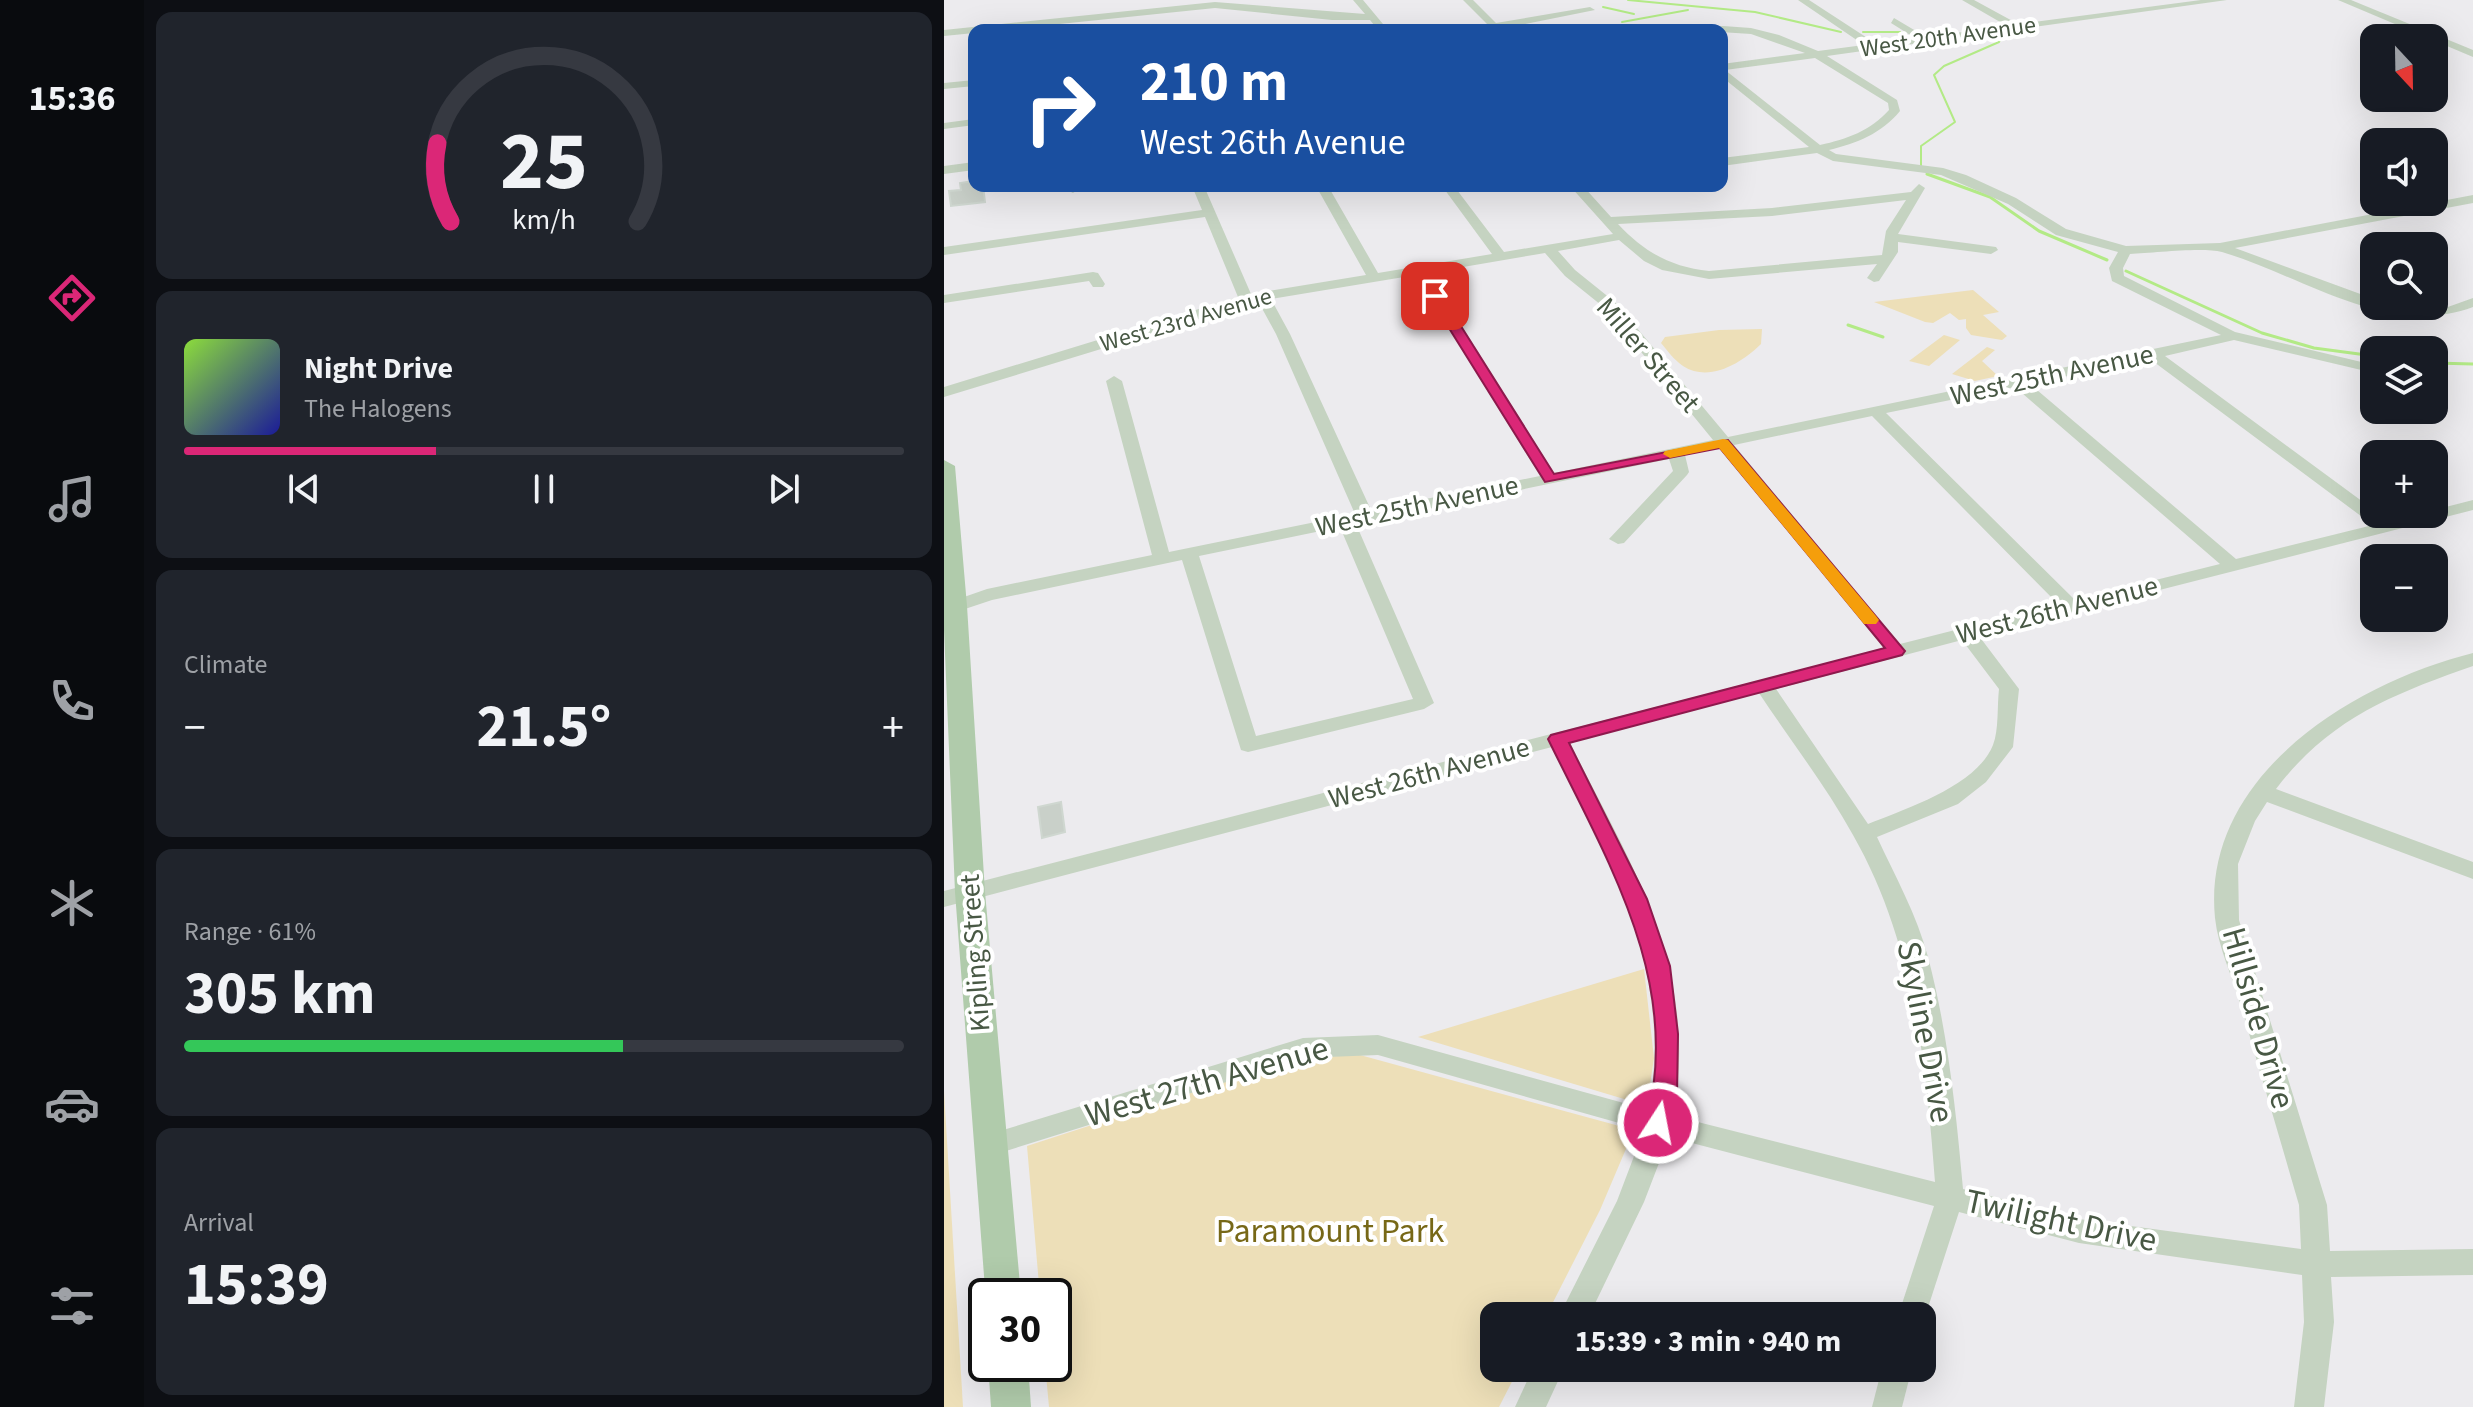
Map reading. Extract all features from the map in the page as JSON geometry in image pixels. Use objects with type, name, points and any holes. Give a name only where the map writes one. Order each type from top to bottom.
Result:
[{"type":"main road","name":"Kipling Street","points":[[944,466],[957,896],[990,1145],[1001,1278]]},
{"type":"main road","points":[[1009,1382],[1011,1407]]},
{"type":"street","points":[[1131,0],[1142,24]]},
{"type":"street","points":[[1358,0],[1377,24]]},
{"type":"street","points":[[1468,0],[1492,24]]},
{"type":"street","points":[[1579,0],[1605,21]]},
{"type":"street","points":[[1803,0],[1874,47]]},
{"type":"street","points":[[1967,0],[2016,27]]},
{"type":"street","name":"West 20th Avenue","points":[[1728,69],[2222,0]]},
{"type":"street","points":[[2343,0],[2473,54]]},
{"type":"street","points":[[1028,24],[1243,2],[1331,18],[1371,17]]},
{"type":"street","points":[[1512,24],[1590,10]]},
{"type":"street","points":[[1894,21],[1925,40]]},
{"type":"street","points":[[1728,28],[1795,43],[1820,54],[1893,102],[1895,111],[1891,118],[1866,134],[1817,148],[1728,161]]},
{"type":"street","points":[[944,33],[968,31]]},
{"type":"street","points":[[1728,75],[1817,148],[1833,157],[1943,172],[1962,178],[2012,201],[2061,232],[2126,250],[2220,247],[2473,199]]},
{"type":"street","points":[[944,86],[968,84]]},
{"type":"street","points":[[944,126],[968,123]]},
{"type":"street","points":[[944,170],[968,167]]},
{"type":"street","points":[[1874,278],[1891,252],[1892,231],[1922,184],[1910,169]]},
{"type":"street","points":[[1189,553],[1248,745],[1424,703],[1283,334],[1254,297],[1200,192]]},
{"type":"street","points":[[1325,192],[1374,278]]},
{"type":"street","points":[[1452,192],[1500,256]]},
{"type":"street","points":[[1582,192],[1638,253],[1681,273],[1709,275],[1885,259]]},
{"type":"street","points":[[1609,221],[1772,212],[1913,195]]},
{"type":"street","points":[[944,251],[1209,213]]},
{"type":"street","name":"West 23rd Avenue","points":[[944,392],[1254,297],[1623,236]]},
{"type":"street","points":[[1892,237],[1991,250]]},
{"type":"street","points":[[2220,247],[2390,310],[2429,314],[2454,310],[2473,302]]},
{"type":"street","name":"Miller Street","points":[[1549,249],[1570,273],[1611,306],[1896,651]]},
{"type":"street","points":[[2126,250],[2116,268],[2117,278],[2223,329],[2225,337],[2360,364]]},
{"type":"street","points":[[1420,270],[1550,479]]},
{"type":"street","points":[[944,299],[1096,280]]},
{"type":"street","name":"West 25th Avenue","points":[[950,608],[992,594],[2225,337]]},
{"type":"street","points":[[2153,354],[2360,508]]},
{"type":"street","points":[[1114,381],[1162,558]]},
{"type":"street","points":[[2019,382],[2232,565]]},
{"type":"street","points":[[1875,411],[2071,607]]},
{"type":"street","points":[[1618,539],[1681,472],[1676,453]]},
{"type":"street","name":"West 26th Avenue","points":[[2448,511],[2473,505]]},
{"type":"street","name":"West 26th Avenue","points":[[957,896],[1896,651],[2382,528]]},
{"type":"street","points":[[1864,834],[1950,799],[1979,777],[2003,747],[2009,689],[1967,633]]},
{"type":"street","name":"Hillside Drive","points":[[2309,1407],[2319,1322],[2313,1205],[2227,920],[2227,864],[2244,821],[2282,766],[2347,712],[2388,689],[2473,659]]},
{"type":"street","name":"Skyline Drive","points":[[1764,686],[1864,834],[1902,916],[1916,955],[1940,1078],[1950,1197],[1917,1302]]},
{"type":"street","points":[[1558,739],[1636,899],[1659,966],[1667,1034],[1665,1096],[1648,1162],[1581,1302]]},
{"type":"street","points":[[2262,792],[2473,871]]},
{"type":"street","name":"West 27th Avenue","points":[[990,1145],[1303,1048],[1344,1044],[1378,1045],[1658,1123]]},
{"type":"street","name":"Twilight Drive","points":[[1658,1123],[2079,1231],[2317,1264],[2473,1262]]},
{"type":"street","points":[[1530,1407],[1542,1382]]},
{"type":"street","points":[[1887,1407],[1893,1382]]},
{"type":"green space","points":[[1973,290],[1999,312],[1983,315],[2007,336],[2002,340],[1971,335],[1966,328],[1966,319],[1959,320],[1950,313],[1933,323],[1925,322],[1874,302]]},
{"type":"green space","points":[[1762,329],[1761,344],[1735,364],[1714,372],[1693,371],[1683,366],[1661,343],[1665,337],[1719,330]]},
{"type":"green space","points":[[1944,335],[1960,340],[1929,366],[1909,361]]},
{"type":"green space","points":[[1987,347],[1995,350],[1982,361],[1998,376],[1975,381],[1952,374]]},
{"type":"green space","points":[[1644,969],[1654,1058],[1648,1098],[1634,1102],[1418,1037]]},
{"type":"green space","name":"Paramount Park","points":[[1360,1055],[1634,1130],[1600,1210],[1553,1302],[1480,1302],[1480,1382],[1512,1382],[1499,1407],[1049,1407],[1047,1382],[1072,1382],[1072,1278],[1038,1278],[1027,1146],[1298,1058]]},
{"type":"green space","points":[[944,1091],[963,1407],[944,1407]]},
{"type":"building","points":[[968,182],[968,192],[984,192],[985,202],[951,206],[949,191],[961,190],[960,183]]},
{"type":"building","points":[[1061,802],[1065,832],[1042,838],[1038,807]]},
{"type":"waterway","points":[[1628,0],[1755,12],[1841,32]]},
{"type":"waterway","points":[[1603,7],[1634,14]]},
{"type":"waterway","points":[[1622,22],[1688,10]]},
{"type":"waterway","points":[[1863,32],[1900,32]]},
{"type":"waterway","points":[[1921,166],[1921,146],[1955,122],[1934,75],[1944,66],[1999,42],[2001,38],[1993,33]]},
{"type":"waterway","points":[[1927,174],[1990,197],[2039,231],[2107,260]]},
{"type":"waterway","points":[[2126,271],[2262,333],[2314,348],[2360,354]]},
{"type":"waterway","points":[[1848,325],[1883,337]]},
{"type":"waterway","points":[[2448,363],[2473,364]]},
{"type":"slow traffic","points":[[1670,454],[1723,443],[1870,620]]},
{"type":"route","points":[[1435,296],[1550,479],[1723,443],[1896,651],[1558,739],[1636,899],[1659,966],[1667,1034],[1665,1096],[1658,1123]]}]
